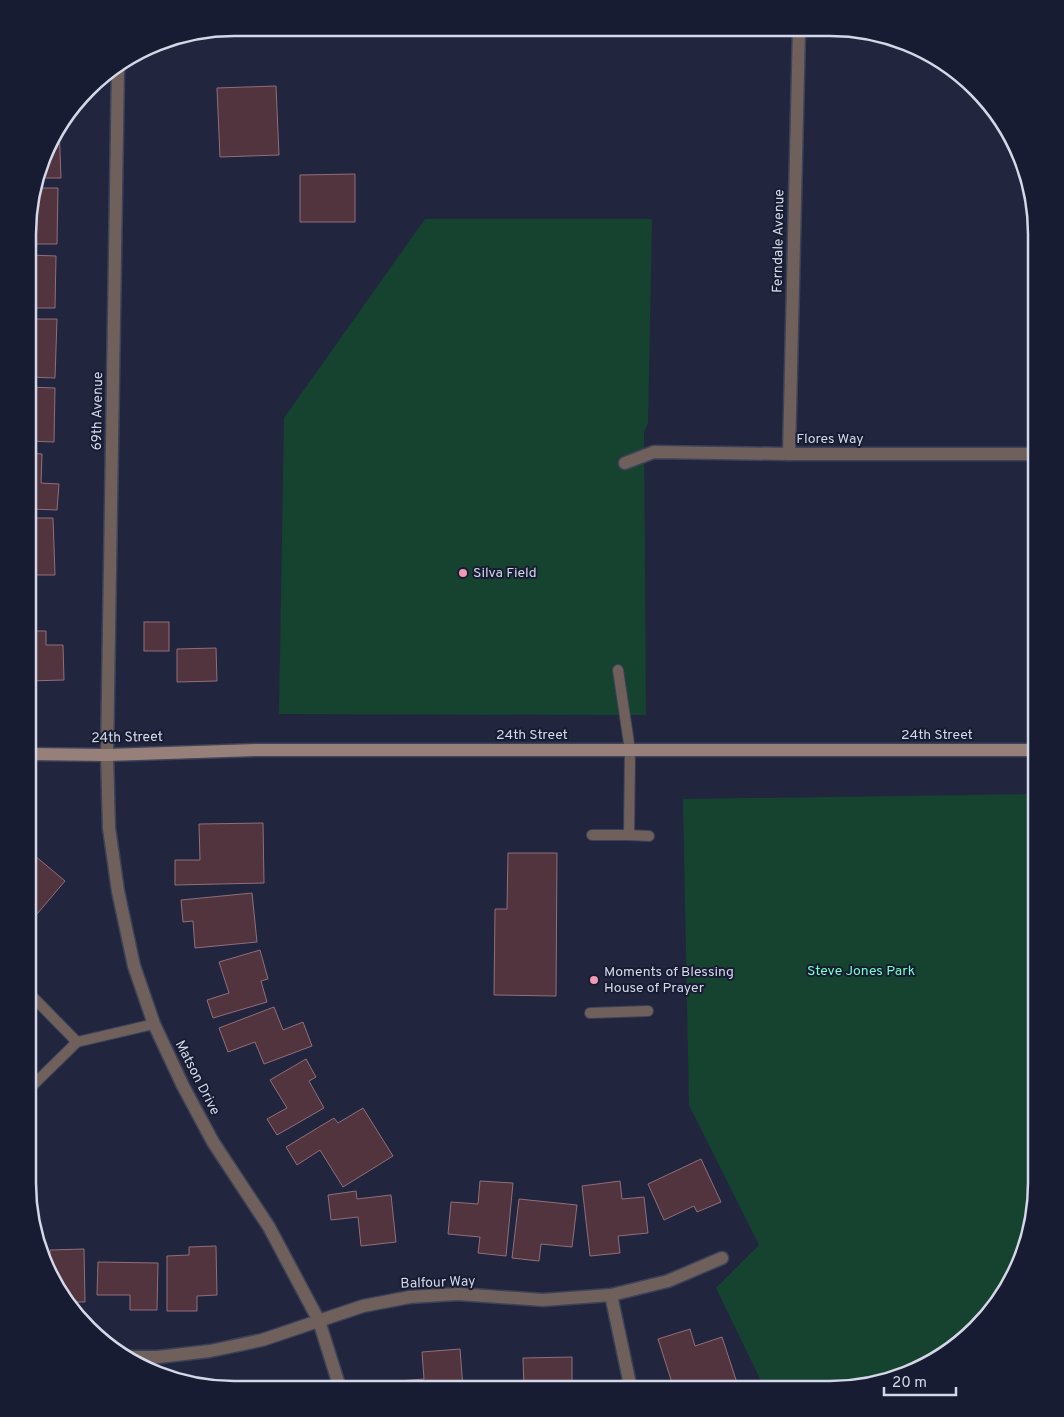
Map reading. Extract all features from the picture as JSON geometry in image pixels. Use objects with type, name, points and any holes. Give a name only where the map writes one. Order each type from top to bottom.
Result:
[{"type":"street","name":"Ferndale Avenue","points":[[789,454],[799,36]]},
{"type":"street","name":"69th Avenue","points":[[107,755],[118,74]]},
{"type":"street","name":"Flores Way","points":[[624,463],[654,452],[1028,454]]},
{"type":"street","name":"24th Street","points":[[36,754],[107,755],[257,750],[1028,750]]},
{"type":"street","name":"Matson Drive","points":[[107,755],[109,828],[118,891],[134,966],[154,1024],[182,1086],[213,1142],[269,1227],[320,1321],[338,1381]]},
{"type":"street","name":"Balfour Way","points":[[141,1357],[210,1351],[262,1340],[363,1306],[410,1297],[458,1294],[544,1300],[611,1295],[668,1280],[722,1258]]},
{"type":"street","points":[[611,1295],[629,1381]]},
{"type":"lane","points":[[618,670],[630,750],[629,835]]},
{"type":"lane","points":[[592,835],[649,836]]},
{"type":"lane","points":[[36,1000],[77,1042]]},
{"type":"lane","points":[[590,1013],[648,1011]]},
{"type":"lane","points":[[36,1082],[77,1042],[154,1024]]},
{"type":"green space","name":"Silva Field","points":[[425,219],[652,219],[648,423],[644,432],[646,715],[279,714],[284,418]]},
{"type":"green space","name":"Steve Jones Park","points":[[1028,794],[1028,1182],[1024,1221],[1013,1258],[1001,1282],[979,1313],[950,1340],[929,1354],[905,1366],[881,1374],[855,1379],[761,1381],[716,1288],[759,1245],[689,1105],[683,799]]},
{"type":"building","points":[[276,86],[279,155],[220,157],[217,88]]},
{"type":"building","points":[[60,142],[61,178],[45,178]]},
{"type":"building","points":[[355,174],[355,222],[300,222],[300,175]]},
{"type":"building","points":[[42,188],[58,188],[57,244],[36,244],[38,209]]},
{"type":"building","points":[[36,255],[56,256],[55,308],[36,308]]},
{"type":"building","points":[[36,319],[57,319],[55,378],[36,377]]},
{"type":"building","points":[[36,387],[55,388],[54,442],[36,441]]},
{"type":"building","points":[[36,454],[42,454],[41,483],[59,484],[57,510],[36,509]]},
{"type":"building","points":[[36,518],[53,518],[55,575],[36,575]]},
{"type":"building","points":[[144,622],[169,622],[169,651],[144,651]]},
{"type":"building","points":[[36,631],[46,631],[46,645],[63,645],[64,680],[36,681]]},
{"type":"building","points":[[216,648],[217,681],[177,682],[177,649]]},
{"type":"building","points":[[263,823],[264,883],[175,885],[175,860],[200,860],[199,824]]},
{"type":"building","points":[[508,853],[557,853],[556,996],[494,995],[495,909],[507,909]]},
{"type":"building","points":[[36,857],[65,881],[36,913]]},
{"type":"building","points":[[252,893],[257,942],[195,948],[193,921],[183,922],[181,900]]},
{"type":"building","points":[[260,950],[268,979],[261,981],[267,1002],[213,1018],[207,1000],[229,993],[219,962]]},
{"type":"building","points":[[274,1007],[283,1030],[303,1022],[312,1046],[264,1064],[255,1042],[228,1052],[219,1028]]},
{"type":"building","points":[[306,1059],[316,1077],[309,1081],[324,1108],[277,1135],[267,1119],[287,1108],[270,1080]]},
{"type":"building","points":[[363,1108],[393,1156],[343,1187],[320,1150],[297,1165],[286,1147],[334,1118],[338,1123]]},
{"type":"building","points":[[701,1159],[721,1202],[697,1212],[694,1206],[664,1220],[648,1184]]},
{"type":"building","points":[[480,1181],[513,1183],[506,1256],[478,1253],[480,1237],[448,1234],[451,1202],[478,1204]]},
{"type":"building","points":[[620,1181],[622,1199],[644,1197],[648,1233],[618,1236],[620,1253],[590,1256],[582,1186]]},
{"type":"building","points":[[356,1191],[357,1199],[391,1195],[396,1242],[361,1246],[358,1217],[331,1220],[328,1195]]},
{"type":"building","points":[[519,1199],[577,1205],[572,1247],[541,1244],[539,1261],[512,1258]]},
{"type":"building","points":[[216,1246],[217,1295],[197,1296],[197,1311],[167,1311],[167,1256],[189,1255],[189,1247]]},
{"type":"building","points":[[84,1249],[85,1302],[76,1302],[70,1293],[51,1258],[50,1250]]},
{"type":"building","points":[[98,1262],[158,1263],[157,1310],[130,1310],[130,1295],[97,1295]]},
{"type":"building","points":[[690,1329],[695,1346],[722,1337],[736,1381],[671,1381],[658,1339]]},
{"type":"building","points":[[460,1349],[462,1381],[398,1381],[424,1379],[422,1352]]},
{"type":"building","points":[[572,1357],[572,1381],[524,1381],[523,1358]]},
{"type":"place","name":"Silva Field","points":[[463,573]]},
{"type":"place","name":"Moments of Blessing House of Prayer","points":[[594,980]]}]
